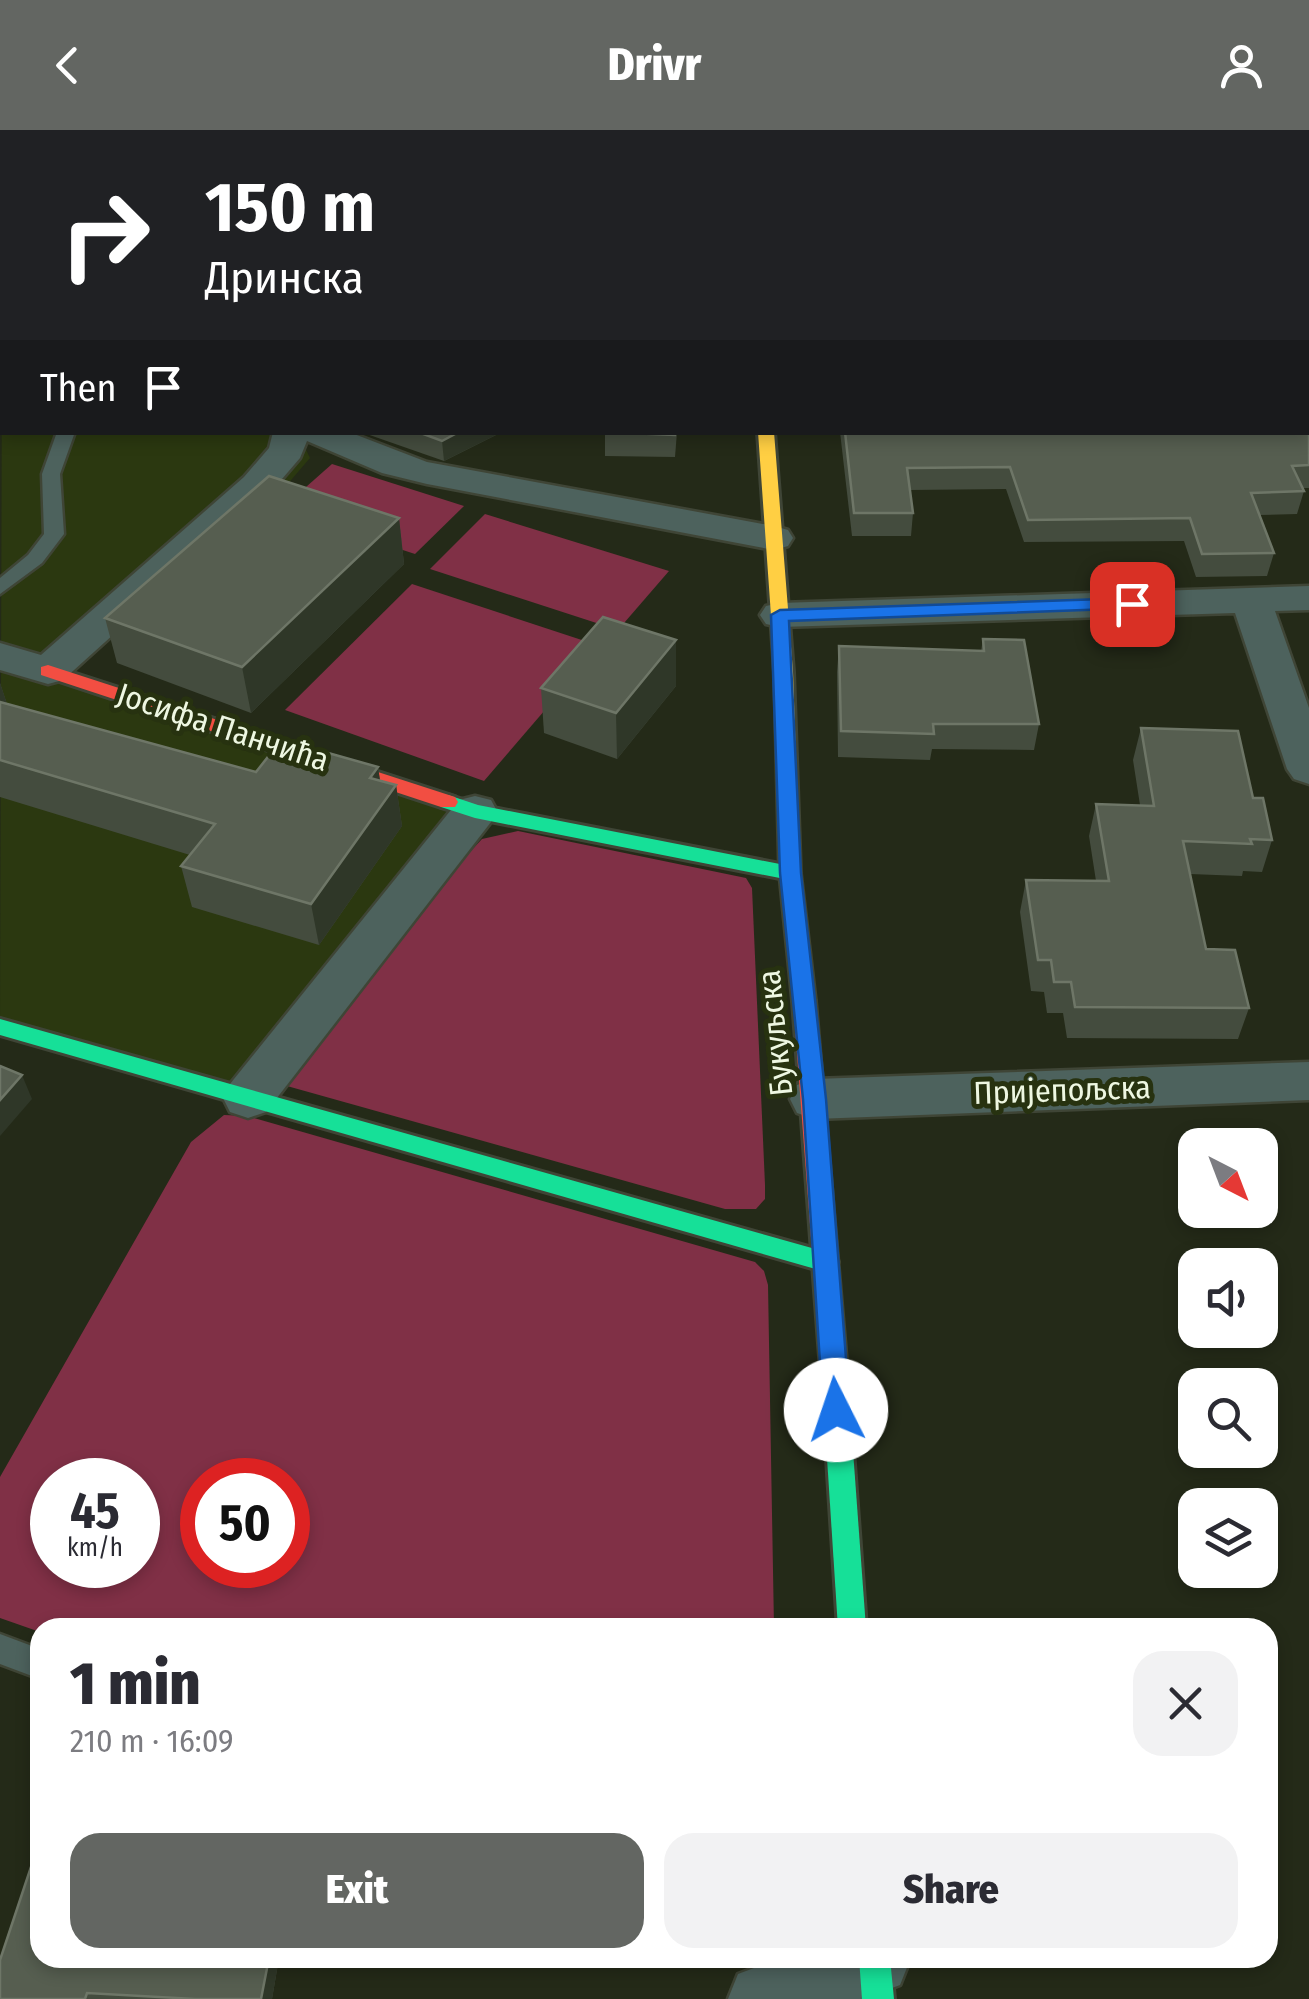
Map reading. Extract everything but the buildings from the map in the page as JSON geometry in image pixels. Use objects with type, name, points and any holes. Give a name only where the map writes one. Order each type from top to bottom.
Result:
[{"type":"street","points":[[0,656],[48,672],[257,485],[287,450],[290,435]]},
{"type":"street","points":[[323,435],[395,465],[427,473],[774,538]]},
{"type":"street","name":"Букуљска","points":[[766,435],[780,615],[790,873],[814,1099],[851,1618]]},
{"type":"street","points":[[780,615],[1309,598]]},
{"type":"street","points":[[1252,600],[1309,769]]},
{"type":"street","name":"Јосифа Панчића","points":[[48,672],[476,811],[790,873]]},
{"type":"street","points":[[248,1098],[476,811]]},
{"type":"street","points":[[0,1027],[826,1262]]},
{"type":"street","name":"Пријепољска","points":[[814,1099],[1309,1082]]},
{"type":"street","points":[[763,1999],[876,1972]]},
{"type":"lane","points":[[0,588],[35,559],[54,534],[51,474],[65,435]]},
{"type":"lane","points":[[0,1649],[30,1660]]},
{"type":"shaded area","points":[[2,435],[299,435],[310,458],[280,493],[50,670],[475,811],[248,1098],[0,1027]]},
{"type":"shaded area","points":[[332,464],[464,506],[415,554],[280,510]]},
{"type":"shaded area","points":[[485,514],[669,571],[618,630],[430,569]]},
{"type":"shaded area","points":[[412,584],[600,646],[484,781],[285,710]]},
{"type":"shaded area","points":[[518,831],[746,878],[752,888],[765,1185],[765,1199],[756,1209],[725,1209],[287,1086],[283,1078],[290,1068],[466,856],[482,839]]},
{"type":"shaded area","points":[[224,1115],[247,1116],[755,1262],[764,1271],[768,1285],[774,1618],[30,1618],[30,1628],[0,1618],[0,1477],[191,1142]]},
{"type":"traffic: fast","points":[[448,802],[475,811],[790,873]]},
{"type":"traffic: fast","points":[[0,1027],[826,1262]]},
{"type":"traffic: fast","points":[[836,1396],[851,1618]]},
{"type":"traffic: fast","points":[[876,1968],[878,1999]]},
{"type":"traffic: slow","points":[[766,435],[784,672],[790,873],[804,1001]]},
{"type":"traffic: jam","points":[[48,671],[448,802]]},
{"type":"traffic: jam","points":[[804,1001],[836,1396]]},
{"type":"route","points":[[836,1410],[814,1099],[790,873],[780,615],[1132,604]]}]
